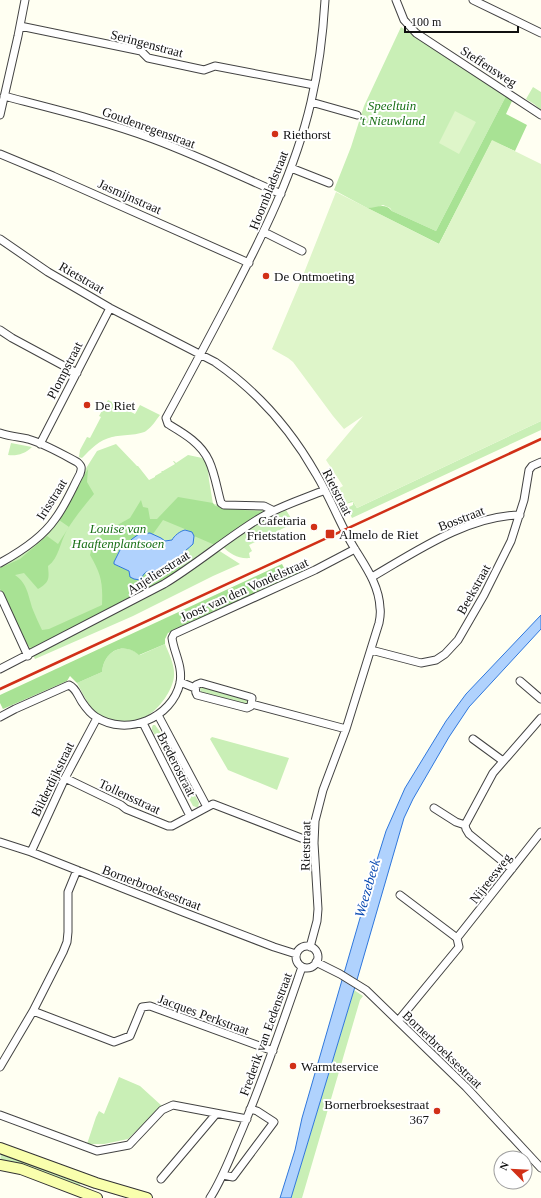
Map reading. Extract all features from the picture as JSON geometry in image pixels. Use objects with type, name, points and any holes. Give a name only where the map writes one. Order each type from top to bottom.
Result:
[{"type":"main road","points":[[0,1148],[96,1183],[147,1198]]},
{"type":"main road","points":[[0,1165],[21,1169],[97,1198]]},
{"type":"street","points":[[0,112],[25,0]]},
{"type":"street","name":"Hoornbladstraat","points":[[274,511],[264,506],[224,505],[221,503],[209,460],[202,449],[185,434],[168,424],[166,418],[249,263],[281,194],[291,168],[304,130],[311,102],[322,39],[325,0]]},
{"type":"street","name":"Steffensweg","points":[[396,0],[404,20],[416,32],[541,115]]},
{"type":"street","points":[[473,0],[541,33]]},
{"type":"street","name":"Seringenstraat","points":[[20,26],[141,51],[148,58],[204,70],[215,66],[314,85]]},
{"type":"street","name":"Goudenregenstraat","points":[[2,99],[58,109],[152,139],[183,150],[281,194]]},
{"type":"street","points":[[311,102],[357,115]]},
{"type":"street","name":"Jasmijnstraat","points":[[0,154],[54,176],[249,263]]},
{"type":"street","points":[[291,168],[328,183]]},
{"type":"street","points":[[264,232],[302,251]]},
{"type":"street","name":"Rietstraat","points":[[0,239],[48,272],[110,308],[215,362],[231,373],[254,393],[281,422],[316,473],[355,549],[372,577],[379,598],[379,623],[372,650],[321,797],[316,821],[314,843],[318,909],[317,921],[310,947]]},
{"type":"street","name":"Plompstraat","points":[[40,444],[110,308]]},
{"type":"street","points":[[0,330],[77,373]]},
{"type":"street","points":[[0,433],[28,439],[40,444]]},
{"type":"street","name":"Irisstraat","points":[[0,563],[19,552],[47,530],[56,519],[80,474],[81,465],[77,462],[40,444]]},
{"type":"street","name":"Beekstraat","points":[[372,650],[421,663],[436,660],[445,654],[458,640],[484,595],[511,541],[524,500],[529,470],[532,466],[541,462]]},
{"type":"street","name":"Anjelierstraat","points":[[0,669],[129,604],[164,584],[261,518],[274,511],[325,490]]},
{"type":"street","name":"Bosstraat","points":[[372,577],[425,546],[453,532],[481,521],[510,515],[520,515]]},
{"type":"street","name":"Joost van den Vondelstraat","points":[[0,717],[69,685],[73,686],[83,703],[97,718],[115,725],[143,723],[158,715],[172,700],[180,682],[180,668],[177,654],[172,644],[174,634],[315,570],[355,549]]},
{"type":"street","points":[[0,595],[28,656]]},
{"type":"street","points":[[520,681],[541,699]]},
{"type":"street","points":[[180,682],[195,688]]},
{"type":"street","points":[[201,683],[250,697],[252,698],[252,704],[249,708],[247,708],[197,695],[195,688],[196,685],[201,683]]},
{"type":"street","points":[[252,704],[346,728]]},
{"type":"street","name":"Brederostraat","points":[[158,715],[207,808]]},
{"type":"street","name":"Bilderdijkstraat","points":[[31,852],[65,778],[97,718]]},
{"type":"street","points":[[512,869],[469,834],[465,825],[491,776],[541,718]]},
{"type":"street","name":"Brederostraat","points":[[143,723],[190,816]]},
{"type":"street","points":[[473,739],[503,762]]},
{"type":"street","name":"Tollensstraat","points":[[65,778],[121,805],[126,809],[168,826],[172,826],[207,808]]},
{"type":"street","points":[[207,808],[213,804],[314,843]]},
{"type":"street","points":[[434,808],[456,822],[465,825]]},
{"type":"street","name":"Nijreesweg","points":[[398,1021],[459,947],[457,938],[541,832]]},
{"type":"street","name":"Bornerbroeksestraat","points":[[1,845],[31,852],[274,947],[296,954]]},
{"type":"street","points":[[0,1067],[33,1011],[67,942],[68,892],[77,870]]},
{"type":"street","points":[[400,895],[457,938]]},
{"type":"street","points":[[302,947],[310,947],[317,953],[316,962],[310,967],[302,967],[297,962],[296,954],[302,947]]},
{"type":"street","name":"Bornerbroeksestraat","points":[[316,962],[360,986],[466,1087],[541,1168]]},
{"type":"street","name":"Frederik van Eedenstraat","points":[[210,1198],[223,1175],[247,1118],[273,1051],[302,967]]},
{"type":"street","name":"Jacques Perkstraat","points":[[33,1011],[114,1042],[130,1036],[142,1007],[150,1006],[273,1051]]},
{"type":"street","points":[[0,1115],[97,1151],[129,1145],[162,1110],[173,1105],[216,1114],[247,1118]]},
{"type":"street","name":"Frederik van Eedenstraat","points":[[223,1175],[233,1177],[274,1122],[257,1111],[250,1109]]},
{"type":"street","points":[[161,1179],[216,1114]]},
{"type":"street","name":"Frederik van Eedenstraat","points":[[215,1198],[218,1185]]},
{"type":"green space","name":"Speeltuin 't Nieuwland","points":[[401,27],[506,96],[436,231],[392,211],[390,208],[383,205],[376,208],[367,208],[334,190],[351,147],[364,106]]},
{"type":"green space","points":[[533,87],[541,92],[541,110],[526,99]]},
{"type":"green space","points":[[506,96],[512,101],[506,114],[527,125],[515,151],[492,141],[439,244],[367,208],[383,206],[389,208],[392,211],[436,231]]},
{"type":"green space","points":[[455,111],[476,122],[459,154],[439,143]]},
{"type":"green space","points":[[492,140],[541,164],[541,421],[357,508],[352,500],[345,504],[336,490],[343,486],[326,460],[363,416],[344,429],[293,362],[272,349],[336,192],[439,244]]},
{"type":"green space","points":[[108,400],[135,414],[140,405],[160,415],[146,431],[107,438],[96,445],[82,458],[79,457],[80,450],[87,437],[90,438],[101,417],[99,416]]},
{"type":"green space","points":[[541,421],[541,430],[352,518],[347,508],[353,505],[353,502],[345,504],[352,500],[357,508]]},
{"type":"green space","points":[[11,443],[32,447],[21,454],[8,455]]},
{"type":"green space","name":"Louise van Haaftenplantsoen","points":[[116,444],[138,466],[149,480],[162,472],[161,471],[175,464],[173,461],[176,463],[188,455],[207,459],[213,504],[270,511],[213,544],[215,545],[184,568],[30,650],[0,589],[0,566],[43,536],[97,451]]},
{"type":"green space","points":[[88,469],[87,482],[94,494],[69,527],[59,520]]},
{"type":"green space","points":[[178,497],[213,503],[215,506],[230,509],[268,512],[215,545],[194,536],[192,532],[163,520],[153,534],[150,533],[128,543],[121,548],[114,562],[118,566],[129,571],[129,574],[140,580],[143,574],[149,571],[159,571],[169,564],[176,562],[180,567],[184,568],[175,575],[31,648],[28,645],[0,589],[0,568],[20,559],[47,536],[58,544],[67,530],[55,559],[48,566],[48,580],[45,584],[38,589],[24,573],[15,575],[23,582],[25,586],[42,630],[49,629],[102,605],[100,578],[97,568],[90,555],[93,544],[103,533],[130,518],[141,500],[143,507],[148,508],[150,519],[157,519]]},
{"type":"green space","points":[[286,510],[294,523],[249,545],[252,551],[249,553],[250,558],[242,558],[234,555],[222,546],[265,519]]},
{"type":"green space","points":[[218,550],[240,564],[133,616],[35,659],[33,655],[171,585]]},
{"type":"green space","points":[[308,562],[310,566],[303,571],[168,633],[165,639],[165,644],[139,655],[127,649],[115,650],[106,659],[102,672],[77,683],[70,676],[67,681],[3,709],[0,703],[0,695],[282,564],[286,572]]},
{"type":"green space","points":[[165,644],[173,664],[174,676],[171,687],[165,699],[152,713],[141,719],[120,721],[100,716],[93,710],[77,683],[102,672],[106,659],[115,650],[127,649],[140,655]]},
{"type":"green space","points":[[203,685],[246,699],[248,703],[246,705],[201,693],[200,688]]},
{"type":"green space","points":[[153,725],[155,725],[161,733],[199,803],[198,807],[193,806],[152,730]]},
{"type":"green space","points":[[212,737],[289,758],[277,790],[228,770],[210,739]]},
{"type":"green space","points":[[354,990],[363,996],[360,1000],[302,1198],[291,1198]]},
{"type":"green space","points":[[119,1077],[140,1086],[162,1106],[128,1139],[104,1144],[87,1144],[96,1117],[99,1111],[104,1114]]},
{"type":"green space","points":[[1,1151],[82,1182],[77,1188],[0,1163]]},
{"type":"water","points":[[185,530],[192,532],[194,536],[193,544],[176,562],[158,571],[145,573],[140,580],[130,577],[129,571],[114,564],[121,548],[139,534],[150,533],[165,541],[172,540],[177,534]]},
{"type":"water","points":[[541,615],[541,629],[469,707],[449,737],[413,799],[404,818],[291,1198],[280,1198],[376,863],[386,831],[405,788],[446,721],[466,694]]},
{"type":"railway","points":[[0,689],[541,439]]},
{"type":"place","name":"Riethorst","points":[[275,134]]},
{"type":"place","name":"De Ontmoeting","points":[[266,276]]},
{"type":"place","name":"De Riet","points":[[87,405]]},
{"type":"place","name":"Cafetaria Frietstation","points":[[314,527]]},
{"type":"place","name":"Almelo de Riet","points":[[330,534]]},
{"type":"place","name":"Warmteservice","points":[[293,1066]]},
{"type":"place","name":"Bornerbroeksestraat 367","points":[[437,1111]]},
{"type":"water label","name":"Weezebeek","points":[[367,888]]}]
